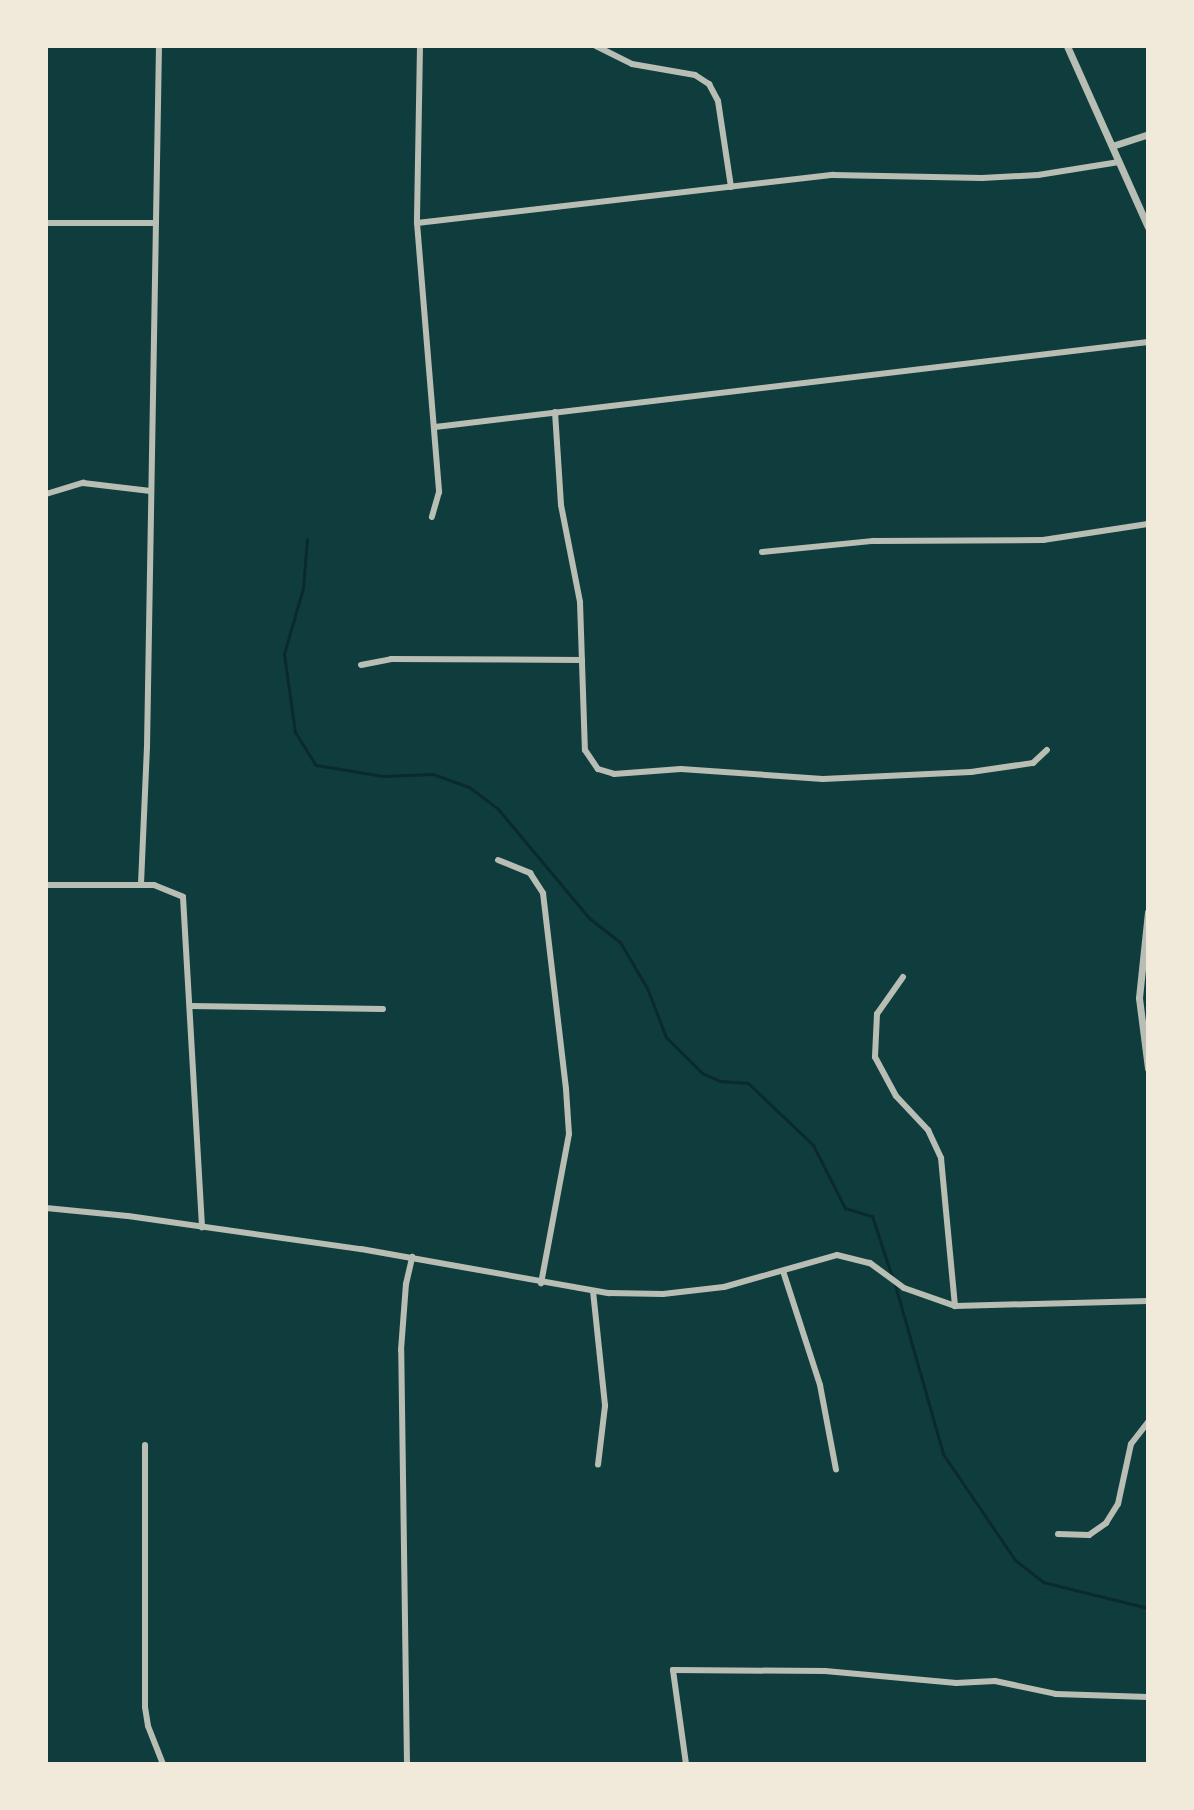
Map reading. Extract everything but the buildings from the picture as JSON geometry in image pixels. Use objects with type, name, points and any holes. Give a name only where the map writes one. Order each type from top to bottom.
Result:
[{"type":"street","points":[[141,884],[159,46]]},
{"type":"street","points":[[420,46],[417,223],[439,492],[432,517]]},
{"type":"street","points":[[596,46],[632,64],[695,75],[709,84],[718,101],[731,187]]},
{"type":"street","points":[[1067,46],[1148,227]]},
{"type":"street","points":[[1112,146],[1148,134]]},
{"type":"street","points":[[417,223],[868,173],[968,178],[1038,175],[1119,162]]},
{"type":"street","points":[[46,223],[156,223]]},
{"type":"street","points":[[435,427],[1148,342]]},
{"type":"street","points":[[555,412],[558,480],[580,602],[585,750],[598,769],[614,774],[681,769],[823,779],[971,772],[1033,763],[1047,750]]},
{"type":"street","points":[[46,494],[83,483],[151,491]]},
{"type":"street","points":[[762,552],[873,541],[1043,540],[1148,524]]},
{"type":"street","points":[[361,665],[391,659],[582,660]]},
{"type":"street","points":[[498,860],[530,873],[543,893],[566,1089],[569,1134],[541,1283]]},
{"type":"street","points":[[46,885],[141,884],[166,888],[183,897],[202,1227]]},
{"type":"street","points":[[1148,912],[1139,1006],[1148,1068]]},
{"type":"street","points":[[903,977],[877,1014],[875,1057],[896,1096],[928,1130],[941,1158],[955,1306]]},
{"type":"street","points":[[191,1006],[383,1009]]},
{"type":"street","points":[[46,1208],[412,1257],[593,1291],[693,1291],[783,1271],[837,1255],[859,1258],[921,1296],[955,1306],[1148,1301]]},
{"type":"street","points":[[407,1764],[401,1350],[406,1284],[412,1257]]},
{"type":"street","points":[[783,1271],[820,1385],[836,1470]]},
{"type":"street","points":[[593,1291],[605,1395],[598,1465]]},
{"type":"street","points":[[1058,1534],[1089,1535],[1106,1523],[1118,1504],[1131,1444],[1148,1422]]},
{"type":"street","points":[[145,1445],[145,1707],[148,1726],[163,1764]]},
{"type":"street","points":[[686,1764],[673,1670],[825,1671],[918,1681],[995,1681],[1056,1694],[1148,1697]]},
{"type":"waterway","points":[[307,539],[303,588],[284,654],[295,732],[316,765],[383,776],[433,774],[469,787],[498,809],[589,918],[620,942],[647,988],[666,1037],[702,1073],[720,1081],[748,1083],[813,1145],[845,1208],[872,1216],[892,1277]]},
{"type":"waterway","points":[[895,1285],[943,1454],[1015,1560],[1043,1582],[1148,1608]]}]
